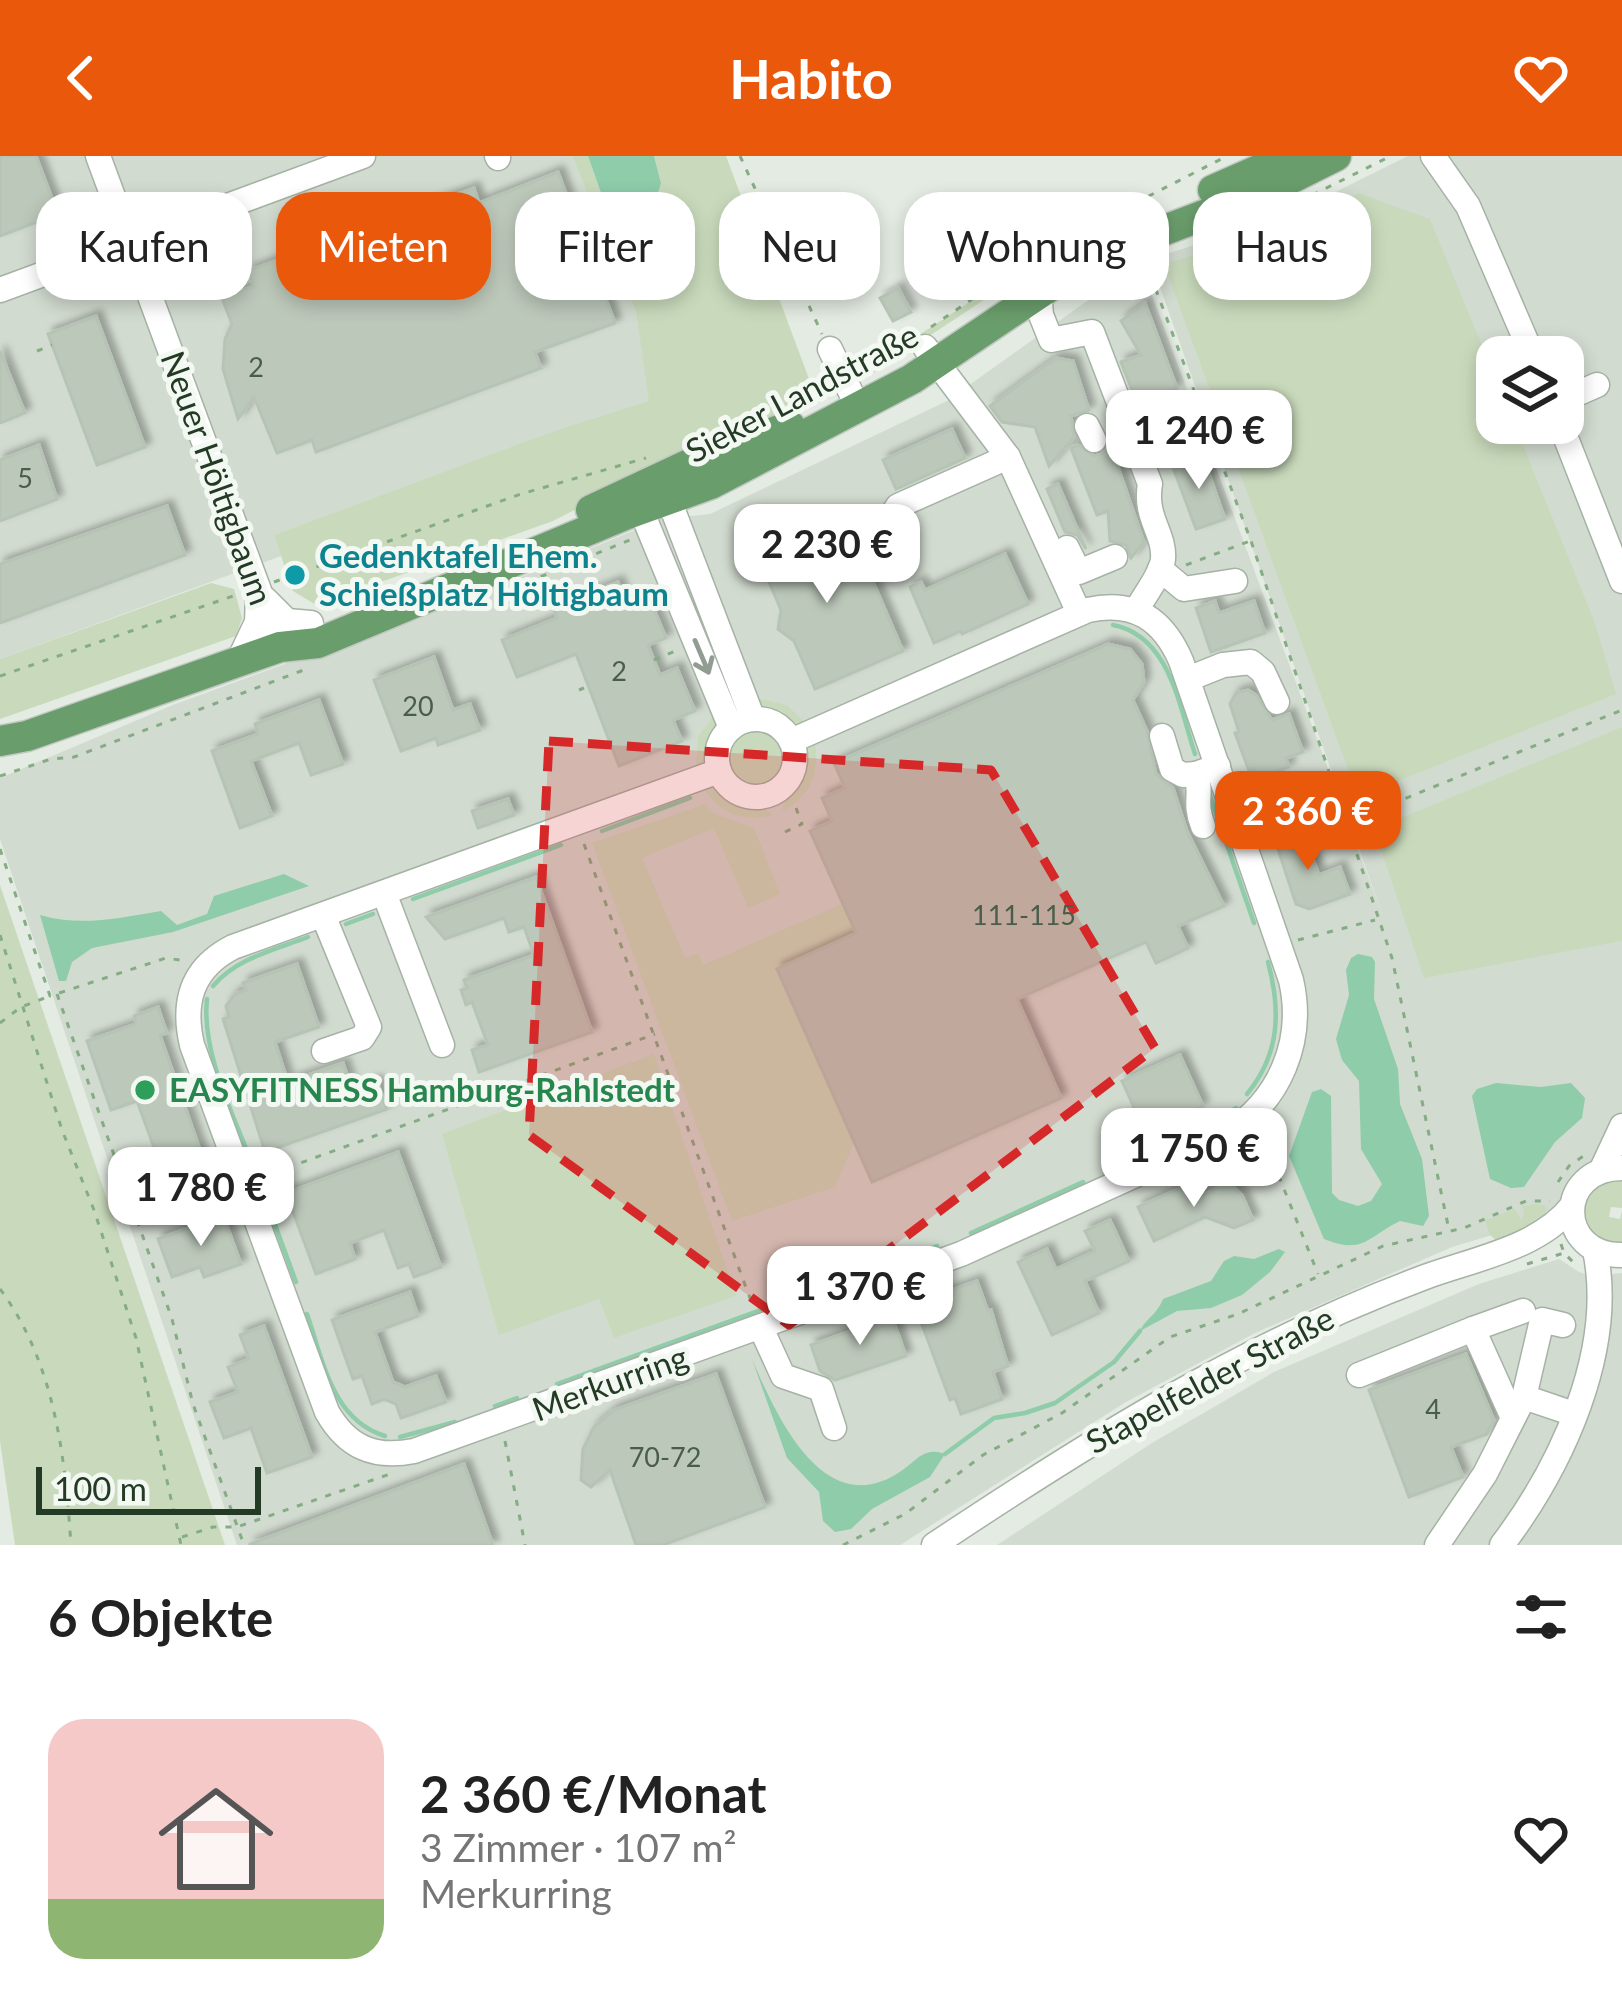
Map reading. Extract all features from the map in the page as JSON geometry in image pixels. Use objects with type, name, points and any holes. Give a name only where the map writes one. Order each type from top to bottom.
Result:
[{"type":"main road","name":"Sieker Landstraße","points":[[9,742],[280,647],[318,643],[803,420],[848,387],[931,355],[1099,236],[1298,162],[1336,156]]},
{"type":"main road","name":"Sieker Landstraße","points":[[1169,222],[1298,162]]},
{"type":"main road","name":"Sieker Landstraße","points":[[280,647],[311,623],[427,583],[654,487],[756,462],[1022,300]]},
{"type":"street","name":"Neuer Höltigbaum","points":[[98,156],[112,192]]},
{"type":"street","points":[[252,196],[363,156]]},
{"type":"street","points":[[1433,156],[1460,190]]},
{"type":"street","points":[[1452,156],[1460,190],[1524,336]]},
{"type":"street","points":[[0,290],[36,276]]},
{"type":"street","name":"Neuer Höltigbaum","points":[[152,300],[280,647]]},
{"type":"street","points":[[791,741],[1079,613],[1108,607],[1136,610],[1160,569],[1163,553],[1147,503],[1150,484],[1092,332],[1051,340],[1040,300]]},
{"type":"street","points":[[830,349],[848,387]]},
{"type":"street","points":[[931,355],[1015,468],[1079,613]]},
{"type":"street","points":[[1584,391],[1597,386]]},
{"type":"street","points":[[1568,444],[1622,581]]},
{"type":"street","points":[[896,539],[888,521],[893,510],[1015,468]]},
{"type":"street","points":[[1015,468],[1040,492],[1079,572],[1115,557]]},
{"type":"street","points":[[654,487],[742,723]]},
{"type":"street","points":[[1160,569],[1184,589],[1235,581]]},
{"type":"street","points":[[257,587],[276,614],[287,621],[311,623]]},
{"type":"street","points":[[238,662],[256,622],[257,587]]},
{"type":"street","name":"Merkurring","points":[[719,771],[233,947],[216,957],[193,986],[188,1021],[199,1064],[319,1393],[342,1435],[374,1454],[414,1451],[757,1316],[961,1254],[1191,1151],[1246,1120],[1268,1097],[1282,1074],[1295,1029],[1294,991],[1239,826],[1207,770],[1188,679],[1167,632],[1136,610]]},
{"type":"street","points":[[1188,679],[1223,665],[1251,662],[1263,672],[1277,702]]},
{"type":"street","points":[[742,723],[774,723],[791,741],[792,772],[770,794],[742,794],[719,771],[719,746],[742,723]]},
{"type":"street","points":[[1162,736],[1172,769],[1183,775],[1207,770]]},
{"type":"street","points":[[1203,826],[1196,806],[1207,770]]},
{"type":"street","points":[[1239,826],[1296,814],[1307,816],[1322,835]]},
{"type":"street","points":[[384,893],[442,1045]]},
{"type":"street","points":[[322,915],[369,1027],[362,1038],[324,1052]]},
{"type":"street","name":"Stapelfelder Straße","points":[[1511,1258],[1553,1224],[1562,1203],[1582,1184],[1611,1169],[1622,1126]]},
{"type":"street","points":[[1562,1203],[1600,1304]]},
{"type":"street","name":"Stapelfelder Straße","points":[[934,1545],[1097,1438],[1231,1362],[1342,1310],[1511,1258],[1551,1240],[1577,1252],[1622,1258]]},
{"type":"street","points":[[1502,1545],[1540,1489],[1574,1414],[1600,1304],[1622,1258]]},
{"type":"street","points":[[1359,1376],[1522,1311]]},
{"type":"street","points":[[757,1316],[783,1376],[821,1389],[834,1428]]},
{"type":"street","points":[[1473,1329],[1518,1407]]},
{"type":"street","points":[[1437,1545],[1485,1474],[1551,1337]]},
{"type":"street","points":[[1518,1407],[1574,1414]]},
{"type":"path","points":[[740,156],[830,349]]},
{"type":"path","points":[[1157,192],[1227,156]]},
{"type":"path","points":[[848,387],[971,300]]},
{"type":"path","points":[[1159,300],[1251,541],[1392,958],[1449,1230]]},
{"type":"path","points":[[37,351],[52,345]]},
{"type":"path","points":[[0,676],[521,494],[654,487]]},
{"type":"path","points":[[1160,569],[1174,569],[1251,541]]},
{"type":"path","points":[[654,660],[684,647]]},
{"type":"path","points":[[0,776],[51,759],[74,757],[325,662]]},
{"type":"path","points":[[1348,822],[1622,710]]},
{"type":"path","points":[[785,832],[802,824],[796,808]]},
{"type":"path","points":[[576,824],[757,1316]]},
{"type":"path","points":[[0,849],[172,1318],[193,1405],[244,1545]]},
{"type":"path","points":[[1280,945],[1377,920]]},
{"type":"path","points":[[0,935],[136,1338],[181,1545]]},
{"type":"path","points":[[0,1022],[21,1007],[53,995],[166,958],[186,961]]},
{"type":"path","points":[[251,1180],[656,1034]]},
{"type":"path","points":[[1262,1130],[1268,1156],[1318,1274]]},
{"type":"path","points":[[138,1222],[235,1186]]},
{"type":"path","points":[[843,1545],[905,1514],[983,1455],[1062,1412],[1170,1337],[1238,1314],[1383,1246],[1464,1228],[1526,1201],[1562,1203]]},
{"type":"path","points":[[1511,1258],[1577,1252]]},
{"type":"path","points":[[0,1289],[45,1373],[66,1461],[71,1545]]},
{"type":"path","points":[[504,1436],[525,1545]]},
{"type":"path","points":[[180,1538],[213,1527],[237,1527],[396,1472],[396,1465]]},
{"type":"highlighted area","points":[[549,741],[991,770],[1155,1048],[789,1325],[529,1135]]},
{"type":"shaded area","points":[[0,156],[572,156],[587,192],[515,192],[515,300],[631,300],[650,401],[562,428],[275,535],[281,556],[0,659]]},
{"type":"shaded area","points":[[572,156],[588,156],[601,192],[587,192]]},
{"type":"shaded area","points":[[588,156],[654,156],[661,183],[658,192],[601,192]]},
{"type":"shaded area","points":[[654,156],[726,156],[739,192],[719,192],[719,300],[780,300],[812,387],[832,378],[839,392],[629,482],[553,521],[316,605],[293,591],[274,535],[562,428],[649,401],[631,300],[695,300],[695,192],[656,192],[661,183]]},
{"type":"shaded area","points":[[1408,156],[1622,156],[1622,1157],[1545,1219],[1452,1247],[1255,1333],[1126,1402],[900,1545],[237,1545],[0,839],[0,778],[173,705],[529,574],[662,519],[710,514],[947,401],[1088,300],[1154,300],[1385,922],[1165,300],[1169,300],[1169,253],[1193,246],[1193,300],[1371,300],[1371,192],[1335,192]]},
{"type":"shaded area","points":[[1371,197],[1430,219],[1478,336],[1476,444],[1523,444],[1595,623],[1616,694],[1358,797],[1169,278],[1169,262],[1193,255],[1193,300],[1371,300]]},
{"type":"shaded area","points":[[973,300],[984,300],[861,381],[856,376]]},
{"type":"shaded area","points":[[211,583],[234,589],[242,618],[236,636],[0,719],[0,659]]},
{"type":"shaded area","points":[[752,697],[787,705],[807,725],[777,718]]},
{"type":"shaded area","points":[[717,711],[714,743],[696,769],[698,737]]},
{"type":"shaded area","points":[[1622,727],[1622,941],[1424,978],[1374,829]]},
{"type":"shaded area","points":[[761,729],[779,741],[785,762],[774,781],[750,787],[732,775],[727,751],[740,734]]},
{"type":"shaded area","points":[[815,742],[811,783],[800,799],[782,811],[795,775]]},
{"type":"shaded area","points":[[703,787],[760,806],[773,815],[733,814]]},
{"type":"shaded area","points":[[705,804],[715,814],[754,828],[780,894],[748,908],[714,828],[642,858],[685,958],[698,953],[703,965],[842,904],[856,933],[777,969],[854,1143],[835,1187],[732,1221],[592,843]]},
{"type":"shaded area","points":[[284,874],[309,886],[173,932],[92,948],[72,962],[66,981],[59,981],[40,915],[85,921],[161,911],[177,925],[207,914],[214,896]]},
{"type":"shaded area","points":[[0,885],[225,1545],[15,1545],[0,1441]]},
{"type":"shaded area","points":[[1358,954],[1375,962],[1374,999],[1398,1069],[1400,1104],[1422,1159],[1429,1216],[1423,1226],[1400,1221],[1365,1242],[1348,1245],[1324,1239],[1289,1156],[1312,1092],[1321,1089],[1331,1096],[1332,1193],[1358,1206],[1371,1201],[1382,1184],[1361,1149],[1359,1081],[1342,1060],[1336,1039],[1349,995],[1346,970]]},
{"type":"shaded area","points":[[654,1054],[736,1296],[614,1338],[599,1299],[499,1335],[442,1134]]},
{"type":"shaded area","points":[[1496,1083],[1541,1087],[1571,1083],[1585,1098],[1582,1118],[1555,1142],[1524,1187],[1511,1188],[1490,1179],[1472,1096],[1477,1089]]},
{"type":"shaded area","points":[[1622,1181],[1622,1208],[1611,1207],[1609,1217],[1620,1219],[1622,1211],[1622,1246],[1595,1239],[1582,1216],[1594,1190]]},
{"type":"shaded area","points":[[1522,1206],[1546,1206],[1545,1222],[1498,1242],[1490,1235],[1485,1220],[1515,1209],[1521,1220]]},
{"type":"shaded area","points":[[1279,1249],[1285,1252],[1270,1272],[1242,1295],[1211,1308],[1177,1311],[1140,1331],[1163,1299],[1211,1281],[1224,1261],[1234,1256],[1254,1259]]},
{"type":"shaded area","points":[[1559,1259],[1593,1276],[1622,1273],[1622,1545],[997,1545],[1152,1443],[1274,1372],[1479,1284]]},
{"type":"shaded area","points":[[752,1359],[790,1434],[828,1474],[850,1484],[876,1483],[927,1453],[945,1454],[930,1477],[872,1509],[851,1529],[835,1532],[823,1521],[819,1492],[787,1458]]},
{"type":"building","points":[[0,156],[36,156],[50,192],[36,192],[36,222],[0,236]]},
{"type":"building","points":[[558,172],[566,192],[515,192],[515,300],[606,300],[615,323],[535,352],[541,368],[316,452],[312,440],[277,453],[254,397],[238,419],[223,369],[225,339],[232,324],[223,300],[252,300],[252,270],[276,261],[276,300],[491,300],[491,198]]},
{"type":"building","points":[[898,288],[911,312],[893,321],[880,298]]},
{"type":"building","points":[[1145,303],[1177,388],[1154,396],[1160,412],[1143,418],[1121,362],[1141,355],[1121,321]]},
{"type":"building","points":[[96,316],[145,447],[97,465],[48,334]]},
{"type":"building","points":[[0,351],[25,413],[0,423]]},
{"type":"building","points":[[1056,358],[1073,361],[1089,410],[1071,416],[1074,437],[1049,466],[1035,427],[1002,422],[990,406]]},
{"type":"building","points":[[952,429],[965,458],[896,489],[883,460]]},
{"type":"building","points":[[1110,444],[1144,542],[1131,558],[1126,545],[1110,541],[1108,511],[1097,515],[1071,448],[1078,445],[1094,456]]},
{"type":"building","points":[[39,445],[57,499],[0,521],[0,460]]},
{"type":"building","points":[[1202,454],[1225,519],[1196,529],[1172,465]]},
{"type":"building","points":[[1058,484],[1086,549],[1077,535],[1065,532],[1047,489]]},
{"type":"building","points":[[167,506],[185,555],[0,623],[0,564]]},
{"type":"building","points":[[789,521],[806,561],[855,540],[903,651],[815,689],[794,641],[778,629],[781,610],[750,538]]},
{"type":"building","points":[[1005,554],[1028,604],[934,643],[910,587],[921,582],[925,590]]},
{"type":"building","points":[[618,582],[627,603],[648,595],[666,638],[648,645],[660,675],[677,668],[695,711],[673,720],[682,741],[619,766],[576,654],[517,677],[502,640],[557,618],[553,607]]},
{"type":"building","points":[[1215,601],[1219,613],[1254,601],[1265,633],[1211,652],[1196,608]]},
{"type":"building","points":[[1108,644],[1130,649],[1142,664],[1144,682],[1133,700],[1147,731],[1156,774],[1173,788],[1187,831],[1224,906],[1178,926],[1188,948],[1156,963],[1146,942],[1017,999],[1061,1098],[872,1182],[777,969],[856,933],[810,831],[832,821],[822,798],[845,788],[834,763]]},
{"type":"building","points":[[434,657],[453,710],[470,704],[480,730],[438,745],[436,738],[401,751],[374,680]]},
{"type":"building","points":[[1248,690],[1272,720],[1289,714],[1303,752],[1286,758],[1289,767],[1256,778],[1235,733],[1239,732],[1230,704],[1236,693]]},
{"type":"building","points":[[319,700],[343,764],[311,775],[299,743],[251,761],[272,816],[240,828],[212,751],[258,734],[255,724]]},
{"type":"building","points":[[508,799],[514,815],[478,828],[472,811]]},
{"type":"building","points":[[1298,831],[1307,843],[1319,875],[1340,867],[1350,894],[1309,909],[1296,904],[1273,834]]},
{"type":"building","points":[[536,877],[592,1032],[479,1072],[472,1050],[488,1045],[472,1002],[466,1005],[461,990],[467,988],[464,980],[534,955],[524,927],[509,932],[504,918],[445,939],[426,917]]},
{"type":"building","points":[[297,964],[319,1027],[275,1042],[288,1082],[343,1063],[352,1089],[377,1081],[387,1109],[265,1152],[223,1019],[229,1017],[226,1006],[235,994],[246,990],[243,983]]},
{"type":"building","points":[[158,1007],[167,1033],[160,1035],[204,1161],[164,1175],[137,1101],[111,1110],[87,1041],[136,1024],[134,1016]]},
{"type":"building","points":[[1180,1055],[1203,1106],[1145,1132],[1122,1081]]},
{"type":"building","points":[[398,1152],[441,1267],[414,1277],[409,1264],[398,1268],[384,1230],[350,1243],[355,1259],[316,1274],[286,1193]]},
{"type":"building","points":[[1191,1183],[1198,1197],[1222,1186],[1233,1187],[1253,1220],[1234,1228],[1205,1217],[1154,1241],[1138,1207]]},
{"type":"building","points":[[223,1215],[241,1264],[204,1277],[200,1267],[172,1277],[158,1239]]},
{"type":"building","points":[[1110,1220],[1129,1261],[1085,1281],[1099,1313],[1052,1335],[1018,1262],[1047,1249],[1056,1269],[1095,1251],[1085,1231]]},
{"type":"building","points":[[977,1281],[1008,1366],[993,1372],[1002,1399],[961,1414],[955,1398],[950,1400],[914,1303]]},
{"type":"building","points":[[410,1292],[418,1316],[375,1332],[393,1382],[405,1387],[436,1376],[446,1402],[401,1418],[396,1404],[384,1399],[372,1404],[362,1376],[353,1379],[332,1320]]},
{"type":"building","points":[[890,1311],[906,1356],[835,1380],[820,1371],[811,1345],[868,1325],[866,1320]]},
{"type":"building","points":[[264,1326],[312,1457],[267,1473],[251,1428],[224,1438],[210,1402],[238,1392],[228,1367],[249,1359],[240,1335]]},
{"type":"building","points":[[1466,1354],[1494,1420],[1487,1434],[1451,1447],[1463,1477],[1409,1497],[1369,1390]]},
{"type":"building","points":[[716,1374],[765,1507],[663,1545],[636,1545],[610,1470],[591,1487],[581,1480],[583,1449],[594,1427],[614,1410]]},
{"type":"building","points":[[464,1464],[493,1545],[250,1545],[250,1544]]},
{"type":"waterway","points":[[1113,625],[1148,643],[1160,658],[1195,754]]},
{"type":"waterway","points":[[1210,796],[1254,923]]},
{"type":"waterway","points":[[602,831],[690,798]]},
{"type":"waterway","points":[[413,899],[561,845]]},
{"type":"waterway","points":[[346,924],[373,914]]},
{"type":"waterway","points":[[213,986],[245,962],[308,937]]},
{"type":"waterway","points":[[1247,1094],[1266,1063],[1275,1031],[1268,962]]},
{"type":"waterway","points":[[207,999],[214,1064],[254,1170]]},
{"type":"waterway","points":[[1149,1153],[1201,1131],[1236,1108]]},
{"type":"waterway","points":[[971,1233],[1083,1182]]},
{"type":"waterway","points":[[260,1184],[296,1282]]},
{"type":"waterway","points":[[557,1384],[937,1246]]},
{"type":"waterway","points":[[307,1314],[341,1402],[367,1428],[385,1436]]},
{"type":"waterway","points":[[945,1454],[994,1418],[1055,1403],[1114,1362],[1140,1331]]},
{"type":"waterway","points":[[495,1406],[517,1398]]},
{"type":"waterway","points":[[400,1437],[455,1422]]},
{"type":"place","name":"Gedenktafel Ehem. Schießplatz Höltigbaum","points":[[295,575]]},
{"type":"place","name":"EASYFITNESS Hamburg-Rahlstedt","points":[[145,1090]]}]
